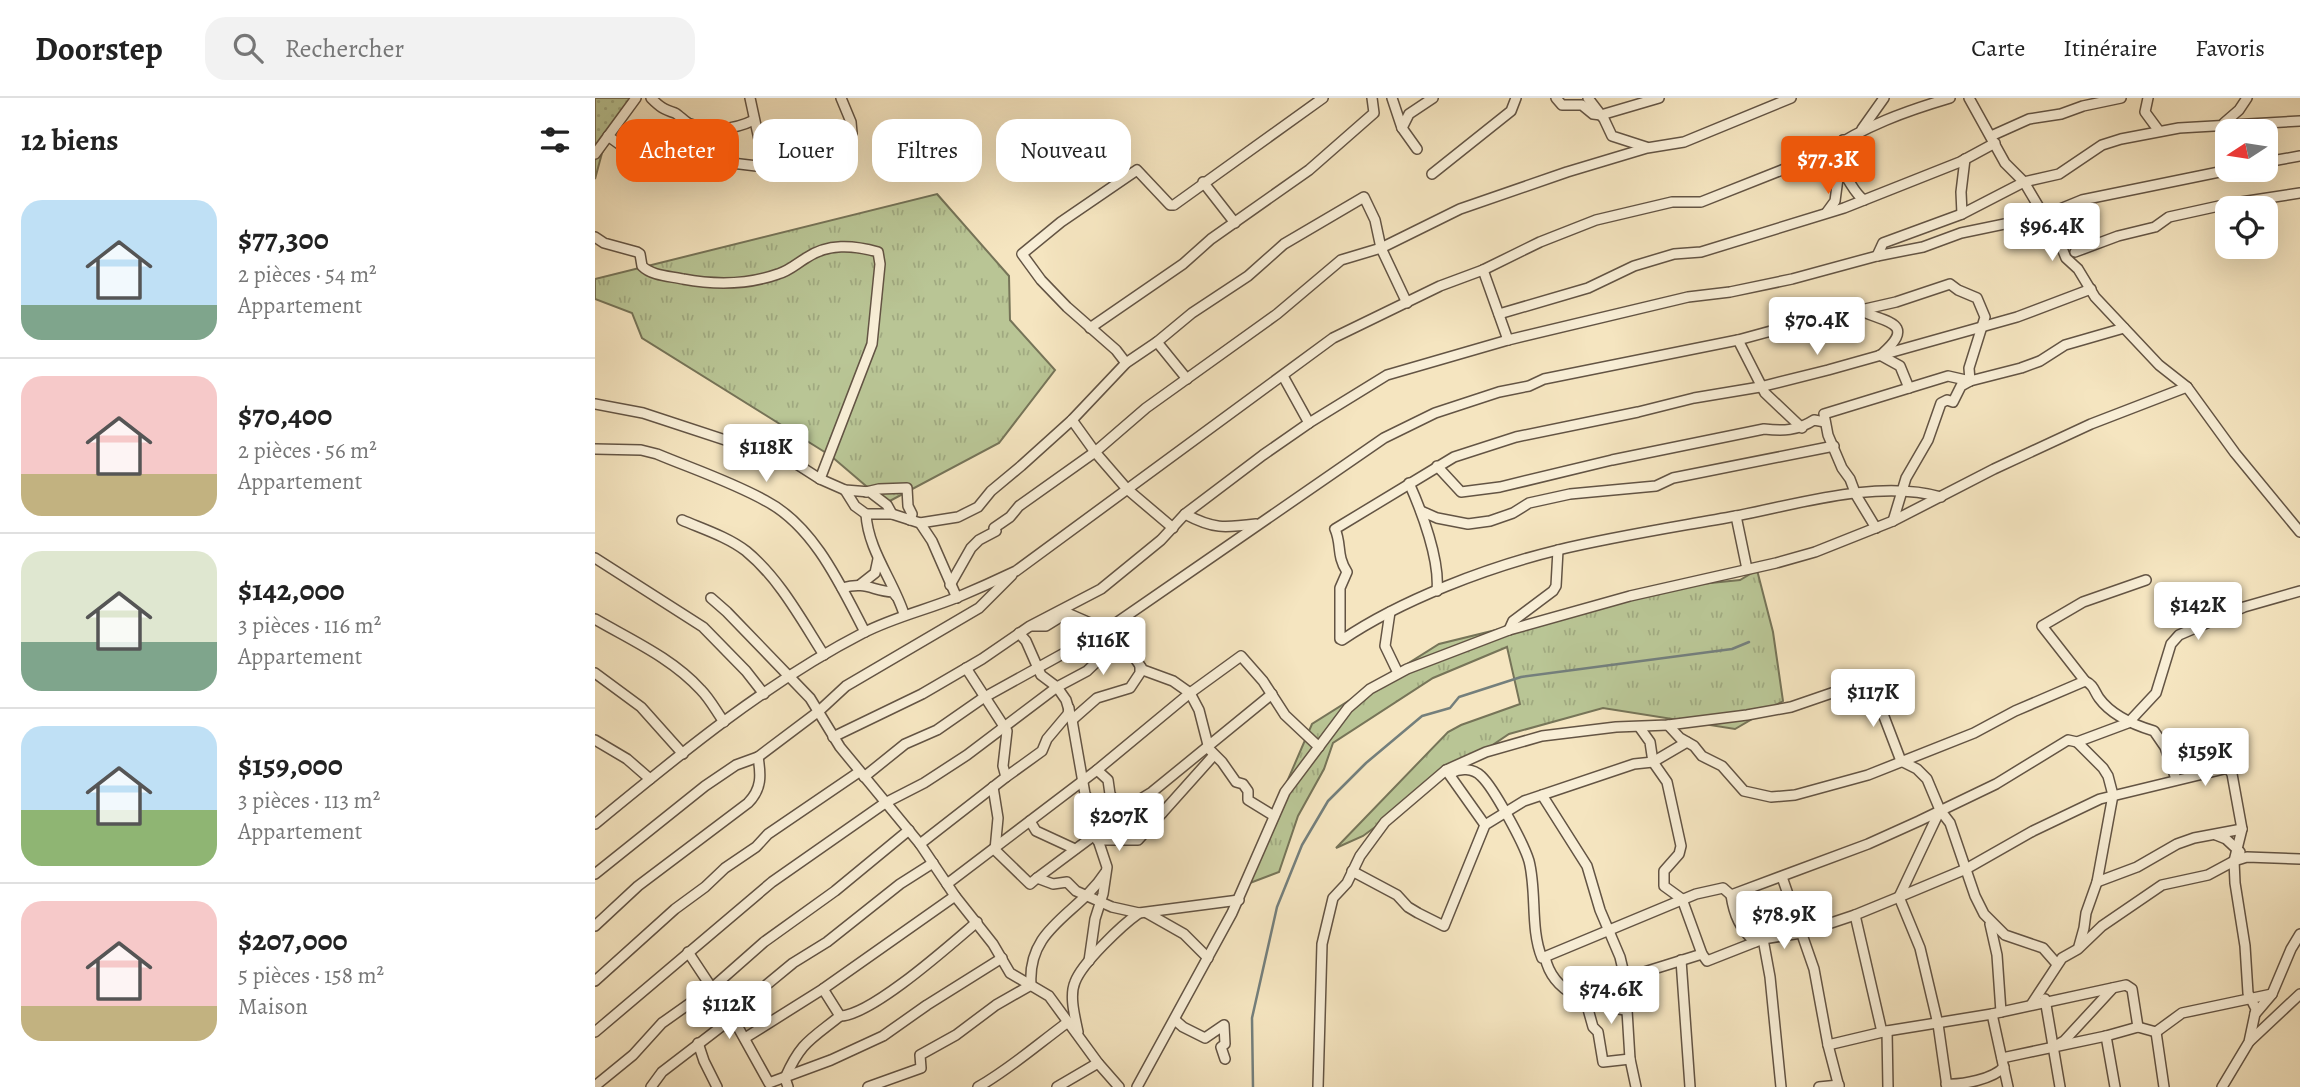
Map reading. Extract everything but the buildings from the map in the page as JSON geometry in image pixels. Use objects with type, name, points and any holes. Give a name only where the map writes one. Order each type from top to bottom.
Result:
[{"type":"street","points":[[595,154],[636,98]]},
{"type":"street","points":[[652,98],[669,113],[675,113],[686,122],[699,126],[718,129],[740,127],[753,120]]},
{"type":"street","points":[[750,98],[754,119]]},
{"type":"street","points":[[841,98],[850,119]]},
{"type":"street","points":[[1126,363],[1116,350],[1041,280],[1022,254],[1061,222],[1137,170],[1170,205],[1323,98]]},
{"type":"street","points":[[1090,328],[1183,264],[1301,176],[1374,113],[1372,98]]},
{"type":"street","points":[[1392,98],[1402,128],[1417,149]]},
{"type":"street","points":[[1402,128],[1409,114],[1433,98]]},
{"type":"street","points":[[1432,173],[1511,111],[1516,98]]},
{"type":"street","points":[[1556,98],[1562,105],[1582,105],[1593,114],[1601,115],[1659,98]]},
{"type":"street","points":[[1588,98],[1612,136],[1647,148]]},
{"type":"street","points":[[950,585],[971,548],[979,540],[996,531],[994,528],[1010,517],[1019,506],[1095,452],[1146,408],[1277,314],[1341,260],[1381,248],[1460,209],[1647,148],[1684,142],[1791,98]]},
{"type":"street","points":[[1861,131],[1884,98]]},
{"type":"street","points":[[1918,108],[1922,98]]},
{"type":"street","points":[[595,874],[705,786],[736,765],[758,757],[819,711],[846,686],[961,621],[979,608],[1016,571],[1333,338],[1539,242],[1596,220],[1672,202],[1701,202],[1820,155],[1861,131],[1950,98]]},
{"type":"street","points":[[1969,98],[2010,171],[2024,182],[2059,240],[2066,258],[2078,269],[2095,297],[2159,365],[2187,387],[2235,453],[2300,532]]},
{"type":"street","points":[[1499,314],[1588,288],[1634,266],[1674,254],[1701,252],[1864,200],[1965,159],[2029,119],[2061,114],[2078,103],[2121,98]]},
{"type":"street","points":[[2148,98],[2145,112],[2159,131]]},
{"type":"street","points":[[2245,99],[2254,119]]},
{"type":"street","points":[[2230,119],[2245,99]]},
{"type":"street","points":[[2279,121],[2300,121]]},
{"type":"street","points":[[1877,256],[1883,243],[1962,214],[2024,182],[2059,174],[2102,145],[2159,131],[2215,125]]},
{"type":"street","points":[[608,135],[661,174],[675,150],[715,161],[753,166]]},
{"type":"street","points":[[1827,212],[1835,201],[1843,140]]},
{"type":"street","points":[[1820,155],[1840,169],[1853,185],[1856,194],[1864,200]]},
{"type":"street","points":[[2279,160],[2300,156]]},
{"type":"street","points":[[1962,214],[1961,192],[1965,159]]},
{"type":"street","points":[[834,737],[922,694],[1030,626],[1101,589],[1173,528],[1185,514],[1309,423],[1387,375],[1509,340],[1688,298],[1792,279],[1877,256],[1923,247],[1961,233],[2043,216],[2082,200],[2215,173]]},
{"type":"street","points":[[1203,182],[1235,223]]},
{"type":"street","points":[[2074,252],[2118,236],[2154,227],[2169,217],[2228,204],[2300,193]]},
{"type":"street","points":[[845,490],[855,506],[866,514],[892,514],[915,522],[958,517],[978,507],[991,491],[1072,420],[1126,363],[1192,313],[1248,276],[1284,244],[1364,197],[1375,220],[1381,248],[1407,303]]},
{"type":"street","points":[[595,237],[604,243],[637,251],[642,266],[649,271],[681,279],[720,283],[741,283],[778,275],[816,252],[831,247],[859,247],[878,252],[880,264],[872,344],[820,479]]},
{"type":"street","points":[[2059,240],[2074,252],[2079,263],[2078,269]]},
{"type":"street","points":[[1483,270],[1509,340]]},
{"type":"street","points":[[595,981],[675,909],[768,834],[905,744],[937,730],[983,698],[1106,630],[1384,438],[1435,413],[1529,386],[1544,379],[1738,340],[1896,302],[1950,284],[1977,298],[1983,308],[1984,326],[1972,356],[1969,381]]},
{"type":"street","points":[[1941,498],[1902,492],[1856,495],[1788,505],[1558,550],[1437,591],[1340,639],[1340,587],[1347,572],[1339,557],[1339,540],[1334,531],[1454,457],[1516,436],[1694,398],[1761,387],[2017,317],[2091,289]]},
{"type":"street","points":[[1859,310],[1884,318],[1898,330],[1895,342],[1881,355]]},
{"type":"street","points":[[1893,521],[1906,478],[1928,440],[1941,403],[1947,400],[1953,402],[1961,386],[1969,381],[2021,369],[2065,345],[2124,328]]},
{"type":"street","points":[[1738,340],[1761,387],[1802,428]]},
{"type":"street","points":[[1157,342],[1188,379]]},
{"type":"street","points":[[1881,355],[1900,366],[1909,388]]},
{"type":"street","points":[[1283,376],[1309,423]]},
{"type":"street","points":[[1876,528],[1856,495],[1833,446],[1823,416],[1825,412],[1948,376],[1969,381]]},
{"type":"street","points":[[1137,1087],[1239,900],[1285,792],[1348,708],[1370,689],[1398,673],[1509,630],[1630,596],[1815,552],[1893,521],[1994,468],[2091,424],[2187,387]]},
{"type":"street","points":[[595,404],[643,413],[795,463],[820,479],[845,490],[870,492],[887,505],[892,514]]},
{"type":"street","points":[[1072,420],[1127,489],[1173,528]]},
{"type":"street","points":[[1437,466],[1459,491],[1465,493],[1500,488],[1591,465],[1764,429],[1781,431],[1802,428],[1814,420],[1825,422]]},
{"type":"street","points":[[1421,511],[1437,519],[1468,524],[1490,522],[1529,503],[1570,494],[1655,486],[1673,478],[1833,446]]},
{"type":"street","points":[[595,449],[641,450],[657,454],[768,501],[795,522],[835,573],[865,632]]},
{"type":"street","points":[[1409,483],[1421,511],[1438,577],[1437,591]]},
{"type":"street","points":[[864,493],[879,489],[906,488],[908,506],[915,522],[932,541],[957,598]]},
{"type":"street","points":[[866,514],[867,527],[878,559],[898,596],[904,614]]},
{"type":"street","points":[[1185,514],[1208,526],[1258,524]]},
{"type":"street","points":[[1736,516],[1747,569]]},
{"type":"street","points":[[682,520],[745,550],[764,568],[824,655]]},
{"type":"street","points":[[1509,630],[1513,621],[1553,591],[1556,586],[1558,550]]},
{"type":"street","points":[[596,559],[703,628],[746,671],[764,694]]},
{"type":"street","points":[[861,584],[874,573],[878,559]]},
{"type":"street","points":[[595,824],[649,779],[787,675],[904,614],[957,598],[1016,571]]},
{"type":"street","points":[[2146,580],[2083,602],[2042,626],[2085,681],[2093,684],[2101,701],[2128,723],[2154,731],[2165,747],[2176,779]]},
{"type":"street","points":[[842,588],[861,584],[873,586],[882,592],[893,592],[898,596]]},
{"type":"street","points":[[2077,742],[2128,723],[2156,693],[2171,644],[2179,635],[2244,607],[2300,592]]},
{"type":"street","points":[[711,598],[810,698],[834,737],[920,844],[955,896],[977,922],[1010,973],[1049,996],[1119,1087]]},
{"type":"street","points":[[1390,612],[1385,646],[1398,673]]},
{"type":"street","points":[[1030,626],[1046,626],[1067,613],[1106,630],[1130,651],[1143,670],[1173,681],[1190,693],[1199,710],[1207,745],[1235,782],[1243,784],[1248,791],[1248,800],[1274,816]]},
{"type":"street","points":[[595,619],[656,653],[685,674],[703,692],[724,722]]},
{"type":"street","points":[[1019,633],[1026,641],[1041,675],[1057,687],[1069,708],[1087,800],[1096,811],[1096,837],[1106,861],[1106,872],[1089,961]]},
{"type":"street","points":[[595,1032],[772,882],[885,803],[925,783],[1057,687],[1087,671],[1110,649],[1115,637]]},
{"type":"street","points":[[947,884],[995,850],[1190,693],[1241,656],[1272,694],[1285,715],[1318,747]]},
{"type":"street","points":[[1072,720],[1097,698],[1130,688],[1140,666]]},
{"type":"street","points":[[966,668],[983,698],[1007,731],[1003,766],[1006,777]]},
{"type":"street","points":[[596,675],[641,707],[683,754]]},
{"type":"street","points":[[1668,725],[1702,756],[1722,766],[1744,791],[1771,797],[1795,795],[1868,775],[1974,733],[2015,711],[2085,681]]},
{"type":"street","points":[[1318,1087],[1322,944],[1333,898],[1347,883],[1360,856],[1385,822],[1448,772],[1486,751],[1531,738],[1747,715],[1791,707],[1858,684],[1864,686],[1883,714],[1901,761],[1917,769],[1927,779],[1940,810],[1950,823],[1975,896],[1990,921],[2005,935],[2043,948],[2057,964]]},
{"type":"street","points":[[1121,811],[1152,792],[1272,694]]},
{"type":"street","points":[[920,844],[1042,751],[1047,739],[1068,714],[1069,708]]},
{"type":"street","points":[[1640,728],[1650,742],[1653,762],[1667,782],[1681,846],[1679,854],[1664,871],[1663,882],[1666,889],[1682,899],[1707,961],[1759,941],[1801,933],[1899,897],[1966,869],[2033,831],[2100,799],[2228,768],[2232,774],[2242,829],[2234,860],[2250,998],[2255,1005],[2249,1042]]},
{"type":"street","points":[[595,740],[633,763],[649,779]]},
{"type":"street","points":[[1731,895],[1868,844],[1996,784],[2069,740],[2077,742],[2103,768],[2113,795],[2097,882],[2086,913],[2078,949]]},
{"type":"street","points":[[1352,871],[1398,895],[1418,914],[1444,926],[1485,825],[1504,811],[1542,795],[1634,764],[1653,762],[1687,742]]},
{"type":"street","points":[[995,850],[1030,884],[1075,849],[1096,837],[1136,841],[1214,755]]},
{"type":"street","points":[[595,926],[638,886],[755,796],[762,776],[758,757]]},
{"type":"street","points":[[1097,770],[1108,780],[1110,794],[1121,811],[1132,813],[1145,808],[1162,813]]},
{"type":"street","points":[[1448,772],[1472,770],[1481,775],[1504,811],[1528,859],[1541,958],[1682,899],[1723,888],[1731,895],[1744,932],[1759,941],[1770,977],[1781,1087]]},
{"type":"street","points":[[1448,772],[1485,825]]},
{"type":"street","points":[[993,787],[998,818],[995,850]]},
{"type":"street","points":[[1542,795],[1587,866],[1625,978],[1625,1010],[1636,1087]]},
{"type":"street","points":[[1940,810],[1899,897],[1920,948],[1938,1024],[1946,1085],[1999,1073],[2003,1062]]},
{"type":"street","points":[[1030,821],[1036,831],[1075,849]]},
{"type":"street","points":[[2097,882],[2137,867],[2177,844],[2242,829]]},
{"type":"street","points":[[595,1086],[633,1055],[662,1023],[713,987],[764,942],[835,891],[909,830]]},
{"type":"street","points":[[2216,835],[2226,839],[2247,857]]},
{"type":"street","points":[[2031,1005],[2062,958],[2078,949],[2102,926],[2162,886],[2208,876],[2234,860],[2247,857],[2300,859]]},
{"type":"street","points":[[654,1086],[662,1072],[732,1017],[793,963],[827,942],[900,884],[933,863]]},
{"type":"street","points":[[1031,985],[1032,960],[1044,935],[1106,872]]},
{"type":"street","points":[[1782,877],[1814,969],[1828,1045],[1839,1086],[1819,1087]]},
{"type":"street","points":[[1037,878],[1053,884],[1067,882],[1076,891],[1121,911],[1143,913],[1239,900]]},
{"type":"street","points":[[745,1038],[823,989],[955,896]]},
{"type":"street","points":[[1143,913],[1184,934],[1208,958]]},
{"type":"street","points":[[1079,1037],[1074,985],[1089,961],[1127,921],[1143,913]]},
{"type":"street","points":[[1855,915],[1884,1032],[1888,1087]]},
{"type":"street","points":[[1990,921],[1997,955],[1997,1013],[2008,1087]]},
{"type":"street","points":[[787,1082],[799,1050],[840,1016],[856,1013],[883,997],[937,957],[977,922]]},
{"type":"street","points":[[2255,1015],[2272,994],[2300,934]]},
{"type":"street","points":[[688,952],[745,1038],[767,1083],[787,1082],[883,1036],[1002,958]]},
{"type":"street","points":[[1625,978],[1702,954]]},
{"type":"street","points":[[1545,957],[1550,975],[1586,1002],[1625,1010]]},
{"type":"street","points":[[1681,961],[1690,1087]]},
{"type":"street","points":[[867,1087],[919,1069],[920,1055],[956,1035],[996,1005],[1031,985]]},
{"type":"street","points":[[1828,1045],[2126,985],[2132,989],[2138,1027]]},
{"type":"street","points":[[2041,988],[2046,1002],[2060,1087]]},
{"type":"street","points":[[2052,1048],[2064,1041],[2114,988]]},
{"type":"street","points":[[823,989],[840,1016]]},
{"type":"street","points":[[2156,1032],[2182,1013],[2272,994]]},
{"type":"street","points":[[2223,1087],[2249,1042],[2300,994]]},
{"type":"street","points":[[1586,1002],[1593,1027],[1598,1032],[1603,1062],[1630,1059]]},
{"type":"street","points":[[1175,1020],[1205,1038],[1224,1025],[1225,1044],[1221,1048],[1225,1059]]},
{"type":"street","points":[[978,1087],[1003,1073],[1068,1022]]},
{"type":"street","points":[[2003,1062],[2138,1027],[2156,1032]]},
{"type":"street","points":[[2156,1032],[2164,1087]]},
{"type":"street","points":[[2106,1036],[2115,1087]]},
{"type":"street","points":[[698,1043],[717,1087]]},
{"type":"street","points":[[1057,1087],[1098,1063]]},
{"type":"green space","points":[[595,98],[631,98],[620,119],[616,119],[616,126],[602,153],[595,179]]},
{"type":"green space","points":[[937,194],[1009,276],[1010,320],[1055,370],[999,443],[886,503],[831,456],[642,338],[632,313],[595,299],[595,279]]},
{"type":"green space","points":[[1757,570],[1773,632],[1783,701],[1735,729],[1603,708],[1509,734],[1363,836],[1336,848],[1448,732],[1520,704],[1507,647],[1433,678],[1333,743],[1324,769],[1298,816],[1279,872],[1250,883],[1251,865],[1312,724],[1439,644],[1671,587],[1740,580]]},
{"type":"waterway","points":[[1253,1087],[1252,1018],[1277,907],[1302,845],[1328,801],[1366,763],[1422,716],[1450,708],[1459,697],[1521,677],[1732,649],[1749,642]]}]
